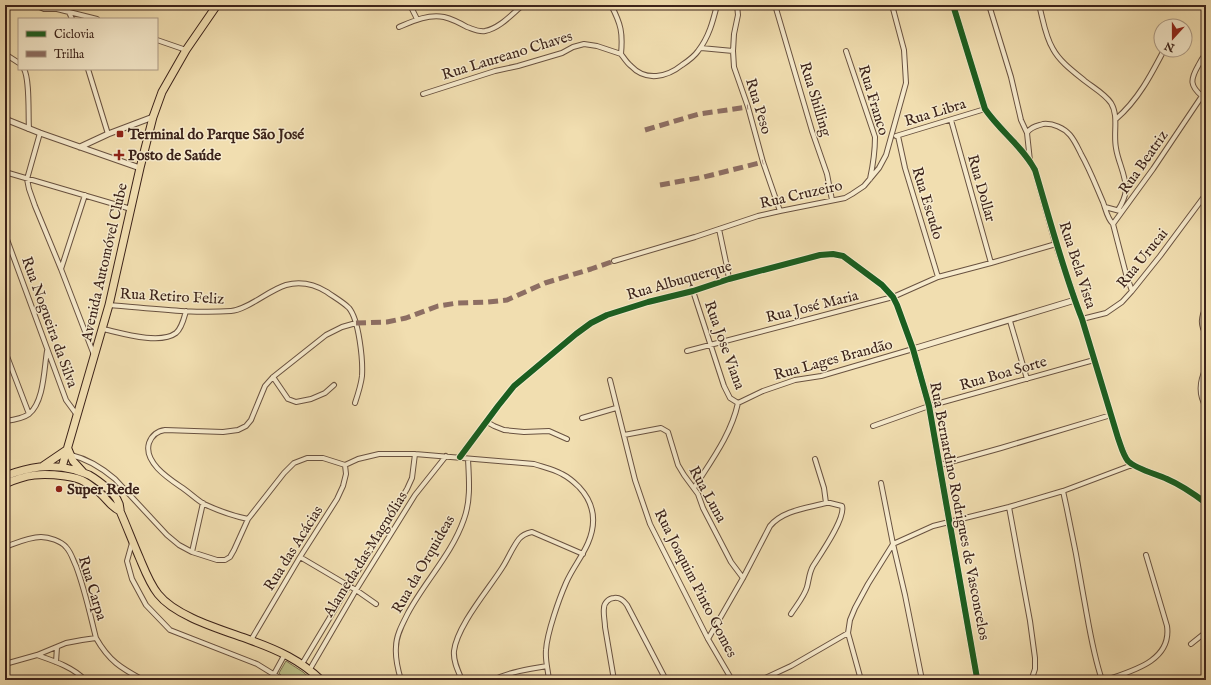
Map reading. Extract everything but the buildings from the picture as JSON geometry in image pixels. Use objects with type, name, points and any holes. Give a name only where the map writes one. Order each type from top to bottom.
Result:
[{"type":"main road","name":"Avenida Automóvel Clube","points":[[62,466],[69,452],[94,357],[103,329],[153,117],[162,92],[186,50],[217,5]]},
{"type":"main road","points":[[42,467],[69,452],[77,467],[111,491],[120,506],[120,511],[151,585],[159,596],[169,605],[214,628],[251,640],[284,654],[310,669],[322,680]]},
{"type":"main road","points":[[5,476],[29,468],[42,467],[62,466],[83,472]]},
{"type":"main road","points":[[48,474],[62,466]]},
{"type":"main road","points":[[62,466],[74,477]]},
{"type":"main road","points":[[5,484],[34,474],[74,477],[85,482],[102,494],[115,509],[120,511]]},
{"type":"street","points":[[35,5],[44,9],[58,7],[69,12],[93,18]]},
{"type":"street","points":[[410,5],[417,19]]},
{"type":"street","points":[[400,27],[417,19],[443,17],[484,32],[501,23],[523,5]]},
{"type":"street","points":[[611,5],[621,28],[621,54],[638,72],[650,76],[659,76],[670,73],[679,68],[695,55],[712,26],[717,5]]},
{"type":"street","name":"Rua Peso","points":[[737,5],[738,15],[734,34],[733,51],[734,67],[748,107],[763,162],[780,211]]},
{"type":"street","name":"Rua Shilling","points":[[775,5],[812,131],[827,174],[832,200]]},
{"type":"street","name":"Rua Cruzeiro","points":[[614,260],[758,216],[845,198],[869,181],[879,168],[886,155],[906,83],[904,50],[892,5]]},
{"type":"street","name":"Rua Bela Vista","points":[[953,5],[985,109],[993,121],[1030,161],[1037,177],[1056,244],[1082,319],[1118,438],[1123,452],[1132,465]]},
{"type":"street","points":[[989,5],[1011,77],[1021,120],[1027,133],[1030,161]]},
{"type":"street","points":[[1039,5],[1052,49],[1071,70],[1108,98],[1112,104],[1116,119],[1116,149],[1126,188],[1120,211],[1105,207]]},
{"type":"street","points":[[69,12],[72,18]]},
{"type":"street","points":[[158,40],[186,50]]},
{"type":"street","name":"Rua Laureano Chaves","points":[[423,94],[495,71],[562,53],[573,47],[584,44],[597,46],[621,54]]},
{"type":"street","points":[[700,48],[733,51]]},
{"type":"street","name":"Rua Franco","points":[[846,51],[875,137],[875,151],[869,181]]},
{"type":"street","points":[[1206,53],[1192,79],[1192,84],[1196,91],[1206,99]]},
{"type":"street","points":[[5,54],[18,62]]},
{"type":"street","points":[[1116,119],[1123,113],[1141,91],[1160,58]]},
{"type":"street","points":[[25,70],[27,84],[29,129]]},
{"type":"street","points":[[88,70],[108,134]]},
{"type":"street","name":"Rua Beatriz","points":[[1113,224],[1120,211],[1153,169],[1202,96]]},
{"type":"street","name":"Rua Libra","points":[[891,136],[898,136],[985,109]]},
{"type":"street","points":[[80,147],[108,134],[153,117]]},
{"type":"street","points":[[5,119],[40,134],[140,168]]},
{"type":"street","name":"Rua Dollar","points":[[951,120],[991,263]]},
{"type":"street","points":[[1027,133],[1032,128],[1044,124],[1050,124],[1062,129],[1070,135],[1086,163],[1108,217],[1113,224],[1132,291]]},
{"type":"street","points":[[40,134],[27,178],[35,206],[61,269],[94,357]]},
{"type":"street","name":"Rua Escudo","points":[[898,136],[905,168],[938,277]]},
{"type":"street","points":[[5,172],[131,209]]},
{"type":"street","name":"Rua Urucai","points":[[1082,319],[1106,312],[1116,306],[1132,291],[1206,194]]},
{"type":"street","points":[[61,269],[85,195]]},
{"type":"street","points":[[719,229],[729,279]]},
{"type":"street","name":"Rua Nogueira da Silva","points":[[5,234],[66,400],[78,416]]},
{"type":"street","name":"Rua José Maria","points":[[687,351],[893,297],[938,277],[1056,244]]},
{"type":"street","name":"Rua Albuquerque","points":[[460,457],[514,386],[591,323],[607,315],[648,302],[693,291],[729,279],[820,255],[833,254],[843,256],[882,285],[897,304],[913,349]]},
{"type":"street","name":"Rua Retiro Feliz","points":[[109,305],[186,311],[233,311],[286,285],[300,283],[309,284],[335,297],[349,308],[353,315],[359,335],[362,374],[355,402]]},
{"type":"street","name":"Rua Jose Viana","points":[[693,291],[728,394],[730,398],[738,403]]},
{"type":"street","name":"Rua Lages Brandão","points":[[738,403],[763,391],[795,380],[821,376],[1010,321],[1075,300]]},
{"type":"street","points":[[1206,307],[1201,322],[1203,330],[1206,334]]},
{"type":"street","points":[[103,329],[160,338],[171,336],[177,332],[182,324],[186,311]]},
{"type":"street","points":[[1010,321],[1027,379]]},
{"type":"street","points":[[248,519],[227,514],[203,503],[163,473],[152,462],[149,454],[148,447],[151,440],[156,433],[165,430],[223,432],[238,430],[246,426],[251,420],[265,386],[273,377],[326,335],[342,327],[356,323]]},
{"type":"street","name":"Rua Bernardino Rodrigues de Vasconcelos","points":[[913,349],[929,406],[977,678]]},
{"type":"street","points":[[5,421],[20,418],[29,414],[36,406],[40,397],[47,350]]},
{"type":"street","points":[[5,351],[29,414]]},
{"type":"street","name":"Rua Boa Sorte","points":[[873,426],[929,406],[1094,360]]},
{"type":"street","points":[[1206,368],[1200,386],[1201,395],[1206,407]]},
{"type":"street","points":[[273,377],[288,399],[296,402],[311,399],[325,393],[334,385]]},
{"type":"street","name":"Rua Joaquim Pinto Gomes","points":[[610,380],[635,480],[650,524],[708,639],[732,680]]},
{"type":"street","points":[[694,488],[726,436],[735,417],[738,403]]},
{"type":"street","points":[[582,418],[616,408]]},
{"type":"street","points":[[940,465],[1111,414]]},
{"type":"street","points":[[487,422],[504,430],[524,432],[549,431],[567,439]]},
{"type":"street","name":"Rua Luna","points":[[624,435],[661,428],[668,432],[678,465],[694,488],[731,562],[743,578]]},
{"type":"street","points":[[69,452],[106,471],[116,479],[166,535],[192,552],[217,560],[225,560],[230,557],[248,519],[284,473],[294,463],[307,458],[323,458],[345,465],[379,454],[415,454],[534,464],[550,468],[564,474],[586,495],[592,508],[593,520],[592,530],[588,542],[583,554],[566,583],[548,636],[546,649],[550,680]]},
{"type":"street","name":"Alameda das Magnólias","points":[[302,664],[411,483],[414,471],[415,454]]},
{"type":"street","name":"Alameda das Magnólias","points":[[310,669],[356,590],[415,495],[446,456]]},
{"type":"street","name":"Rua da Orquideas","points":[[401,680],[396,659],[397,637],[403,622],[416,599],[457,537],[467,509],[468,459]]},
{"type":"street","points":[[815,459],[824,488],[826,503]]},
{"type":"street","name":"Rua das Acácias","points":[[251,640],[300,557],[337,499],[343,486],[346,474],[345,465]]},
{"type":"street","points":[[861,680],[848,633],[850,620],[868,584],[893,544],[933,526],[1009,507],[1063,491],[1132,465],[1166,478],[1206,504]]},
{"type":"street","points":[[5,471],[13,473]]},
{"type":"street","points":[[881,483],[922,680]]},
{"type":"street","points":[[1063,491],[1096,663],[1102,680]]},
{"type":"street","points":[[192,552],[203,503]]},
{"type":"street","points":[[708,639],[743,578],[770,526],[787,514],[826,503],[839,504],[842,506],[843,510],[826,546],[813,566],[807,588],[791,614]]},
{"type":"street","points":[[1009,507],[1030,621],[1035,658],[1033,679]]},
{"type":"street","points":[[462,680],[455,662],[454,652],[456,643],[462,629],[520,538],[526,533],[532,532],[583,554]]},
{"type":"street","name":"Rua Carpa","points":[[5,547],[20,541],[40,537],[47,537],[66,547],[81,580],[96,638],[108,657],[142,680]]},
{"type":"street","points":[[378,539],[385,543]]},
{"type":"street","points":[[132,541],[127,561],[132,579],[146,605],[170,630],[257,664],[283,680]]},
{"type":"street","points":[[1106,680],[1140,668],[1153,660],[1161,651],[1167,640],[1168,632],[1165,616],[1158,598],[1146,555]]},
{"type":"street","points":[[300,557],[349,585],[376,604]]},
{"type":"street","points":[[614,680],[605,627],[604,607],[605,603],[614,598],[619,598],[627,605],[666,680]]},
{"type":"street","points":[[1191,644],[1206,632]]},
{"type":"street","points":[[761,680],[791,666],[848,633]]},
{"type":"street","points":[[6,663],[37,655],[66,643],[96,638]]},
{"type":"street","points":[[56,662],[57,647]]},
{"type":"street","points":[[274,674],[284,654]]},
{"type":"street","points":[[37,655],[68,668],[85,680]]},
{"type":"street","points":[[493,680],[523,670],[547,666]]},
{"type":"street","points":[[968,680],[977,678],[988,680]]},
{"type":"green space","points":[[286,661],[312,680],[286,680],[279,673]]},
{"type":"marked path","points":[[645,130],[699,114],[748,107]]},
{"type":"marked path","points":[[660,185],[704,177],[763,162]]},
{"type":"marked path","points":[[356,323],[387,322],[406,318],[438,306],[457,303],[507,300],[545,283],[614,261]]},
{"type":"cycle path","points":[[953,5],[985,109],[997,125],[1018,146],[1035,170],[1063,264],[1125,456],[1132,464],[1177,484],[1206,503]]},
{"type":"cycle path","points":[[460,457],[514,386],[591,323],[607,315],[648,302],[693,291],[729,279],[820,255],[833,254],[843,256],[882,285],[893,297],[913,349],[929,406],[977,678]]},
{"type":"place","name":"Terminal do Parque São José","points":[[120,134]]},
{"type":"place","name":"Posto de Saúde","points":[[119,155]]},
{"type":"place","name":"Super Rede","points":[[59,489]]}]
